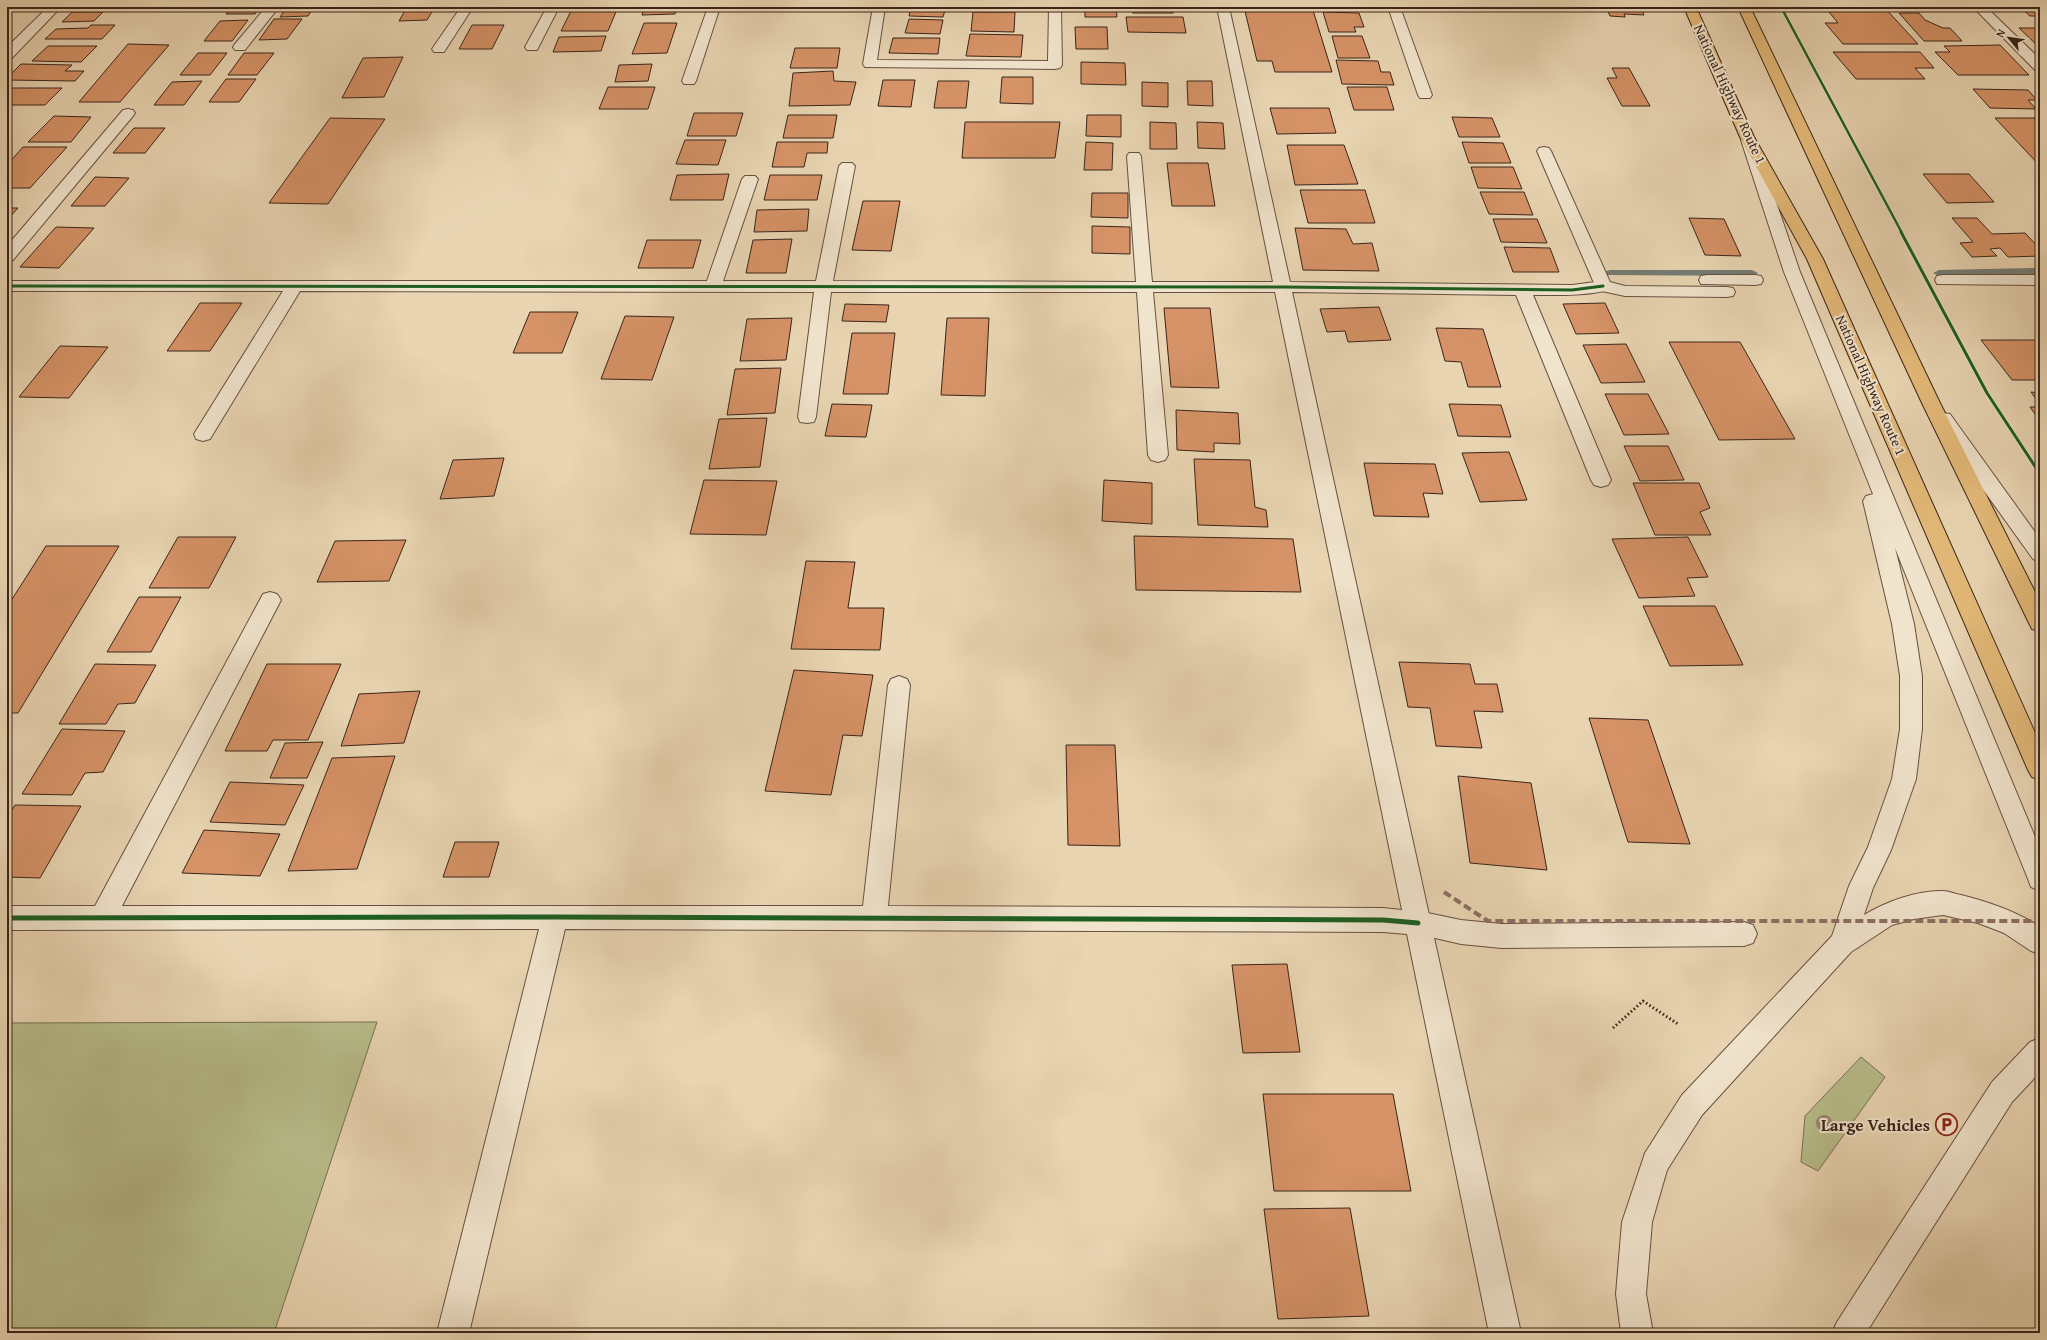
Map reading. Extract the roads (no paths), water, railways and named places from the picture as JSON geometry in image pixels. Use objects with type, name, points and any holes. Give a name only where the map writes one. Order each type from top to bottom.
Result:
[{"type":"highway","name":"National Highway Route 1","points":[[1690,7],[1747,137],[1815,260],[2040,770]]},
{"type":"highway","points":[[1744,7],[1931,403],[2040,623]]},
{"type":"street","points":[[7,54],[55,7]]},
{"type":"street","points":[[240,47],[273,7]]},
{"type":"street","points":[[439,49],[467,7]]},
{"type":"street","points":[[532,47],[553,7]]},
{"type":"street","points":[[689,81],[714,7]]},
{"type":"street","points":[[879,7],[870,64],[1055,65],[1055,7]]},
{"type":"street","points":[[1223,7],[1506,1333]]},
{"type":"street","points":[[1394,7],[1425,95]]},
{"type":"street","points":[[1978,7],[2040,67]]},
{"type":"street","points":[[7,256],[128,113]]},
{"type":"street","points":[[1747,137],[1792,272],[2040,879]]},
{"type":"street","points":[[1544,150],[1603,286]]},
{"type":"street","points":[[1134,156],[1158,455]]},
{"type":"street","points":[[806,417],[823,288],[847,166]]},
{"type":"street","points":[[713,287],[750,178]]},
{"type":"street","points":[[7,286],[823,288],[1283,287],[1572,290],[1603,286],[1623,281],[1755,280]]},
{"type":"street","points":[[1943,280],[2039,289]]},
{"type":"street","points":[[203,434],[294,286]]},
{"type":"street","points":[[1603,286],[1625,291],[1727,292]]},
{"type":"street","points":[[1522,289],[1601,480]]},
{"type":"street","points":[[1931,403],[2040,554]]},
{"type":"street","points":[[1842,943],[1861,886],[1879,850],[1904,779],[1911,729],[1911,676],[1903,624],[1855,427]]},
{"type":"street","points":[[102,918],[270,600]]},
{"type":"street","points":[[874,919],[898,685]]},
{"type":"street","points":[[1637,1333],[1632,1294],[1637,1222],[1654,1163],[1692,1106],[1842,943],[1886,915],[1914,907],[1943,903],[1978,910],[2013,924],[2040,942]]},
{"type":"street","points":[[7,918],[556,917],[1383,920],[1418,923],[1461,932],[1502,936],[1744,934]]},
{"type":"street","points":[[453,1333],[556,917]]},
{"type":"street","points":[[1848,1333],[2002,1092],[2040,1052]]},
{"type":"waterway","points":[[1939,273],[2040,271]]},
{"type":"waterway","points":[[1610,273],[1752,273]]},
{"type":"place","name":"Large Vehicles","points":[[1946,1124]]}]
